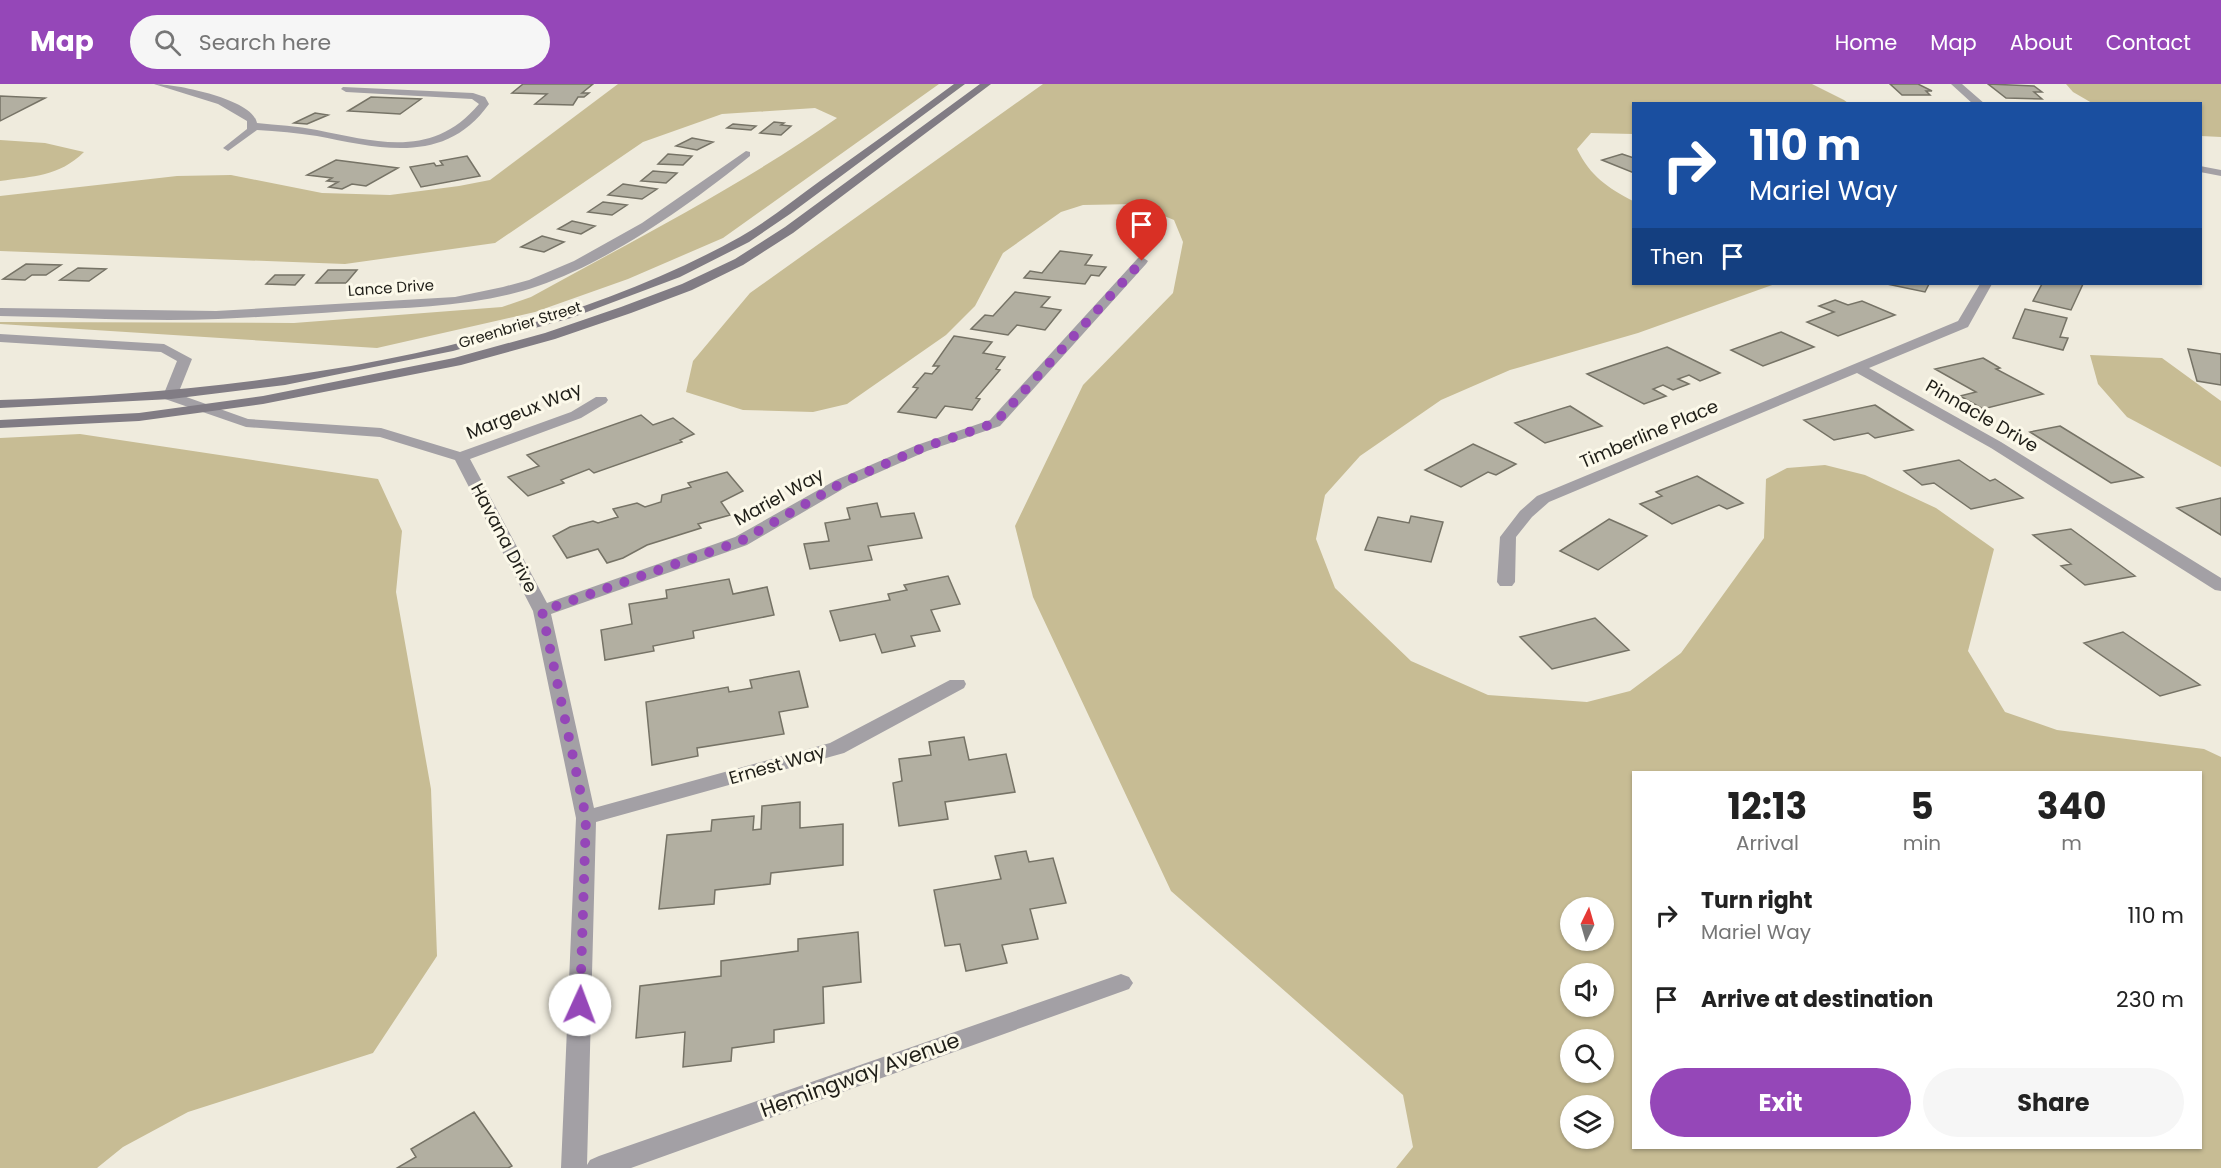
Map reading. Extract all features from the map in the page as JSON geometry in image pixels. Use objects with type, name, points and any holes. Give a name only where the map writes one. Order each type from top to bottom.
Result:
[{"type":"main road","name":"Greenbrier Street","points":[[0,405],[170,396],[295,380],[394,362],[503,335],[604,303],[673,276],[747,238],[960,84]]},
{"type":"main road","name":"Greenbrier Street","points":[[0,424],[139,417],[263,400],[456,362],[550,336],[687,287],[739,262],[789,230],[986,84]]},
{"type":"street","points":[[159,84],[193,92],[244,111],[252,120],[252,130],[232,145],[329,136]]},
{"type":"street","points":[[1956,84],[1978,102]]},
{"type":"street","points":[[252,126],[315,133],[380,146],[397,147],[426,143],[450,135],[479,111],[484,104],[481,99],[473,96],[346,89]]},
{"type":"street","name":"Lance Drive","points":[[0,312],[216,315],[455,301],[505,291],[534,284],[578,264],[646,226],[715,179],[746,154]]},
{"type":"street","points":[[2202,169],[2221,173]]},
{"type":"street","name":"Mariel Way","points":[[542,611],[741,541],[842,483],[922,448],[995,423],[1142,261]]},
{"type":"street","points":[[1858,368],[1964,324],[1985,285]]},
{"type":"street","points":[[0,338],[164,348],[185,359],[170,396],[246,423],[381,432],[461,457]]},
{"type":"street","name":"Timberline Place","points":[[1506,582],[1508,537],[1526,514],[1543,499],[1858,368]]},
{"type":"street","name":"Pinnacle Drive","points":[[1858,368],[1996,445],[2221,586]]},
{"type":"street","name":"Margeux Way","points":[[461,457],[576,415],[600,400]]},
{"type":"street","name":"Havana Drive","points":[[461,457],[542,611],[586,818],[574,1168]]},
{"type":"street","name":"Ernest Way","points":[[586,818],[837,748],[957,684]]},
{"type":"street","name":"Hemingway Avenue","points":[[599,1168],[1122,983]]},
{"type":"shaded area","points":[[618,84],[939,84],[723,238],[628,279],[535,312],[377,348],[0,324],[0,322],[294,323],[502,307],[531,297],[687,212],[763,167],[837,118],[815,108],[722,114],[643,142],[495,243],[345,264],[0,251],[0,196],[177,176],[231,175],[322,193],[390,195],[490,180]]},
{"type":"shaded area","points":[[1043,84],[1812,84],[1844,100],[1847,102],[1632,102],[1632,134],[1591,133],[1577,149],[1582,159],[1600,180],[1632,200],[1632,285],[1772,285],[1638,333],[1510,370],[1441,400],[1360,456],[1325,495],[1316,539],[1335,588],[1411,661],[1488,695],[1587,702],[1630,691],[1681,653],[1764,538],[1766,479],[1787,468],[1825,465],[1865,475],[1936,508],[1994,549],[1968,651],[2005,712],[2057,730],[2204,749],[2221,757],[2221,1168],[1396,1168],[1413,1147],[1403,1095],[1171,891],[1033,597],[1015,526],[1083,385],[1173,293],[1183,242],[1174,220],[1135,204],[1083,205],[1061,212],[1003,253],[975,306],[946,335],[847,404],[813,412],[743,410],[686,392],[693,361],[750,293]]},
{"type":"shaded area","points":[[2066,84],[2221,84],[2221,137],[2202,136],[2202,102],[2090,102],[2073,92]]},
{"type":"shaded area","points":[[0,140],[45,143],[84,152],[55,171],[0,181]]},
{"type":"shaded area","points":[[2090,355],[2162,358],[2221,401],[2221,467],[2127,417],[2098,384]]},
{"type":"shaded area","points":[[80,434],[378,479],[402,531],[396,592],[431,789],[437,956],[373,1053],[188,1112],[123,1147],[97,1168],[0,1168],[0,438]]},
{"type":"building","points":[[523,84],[593,84],[582,93],[589,93],[584,97],[578,97],[573,105],[535,104],[547,94],[512,93]]},
{"type":"building","points":[[1890,84],[1918,84],[1932,91],[1926,91],[1930,95],[1902,95]]},
{"type":"building","points":[[1988,84],[2034,86],[2042,92],[2034,92],[2042,99],[2006,98]]},
{"type":"building","points":[[0,96],[45,98],[0,121]]},
{"type":"building","points":[[371,97],[421,99],[400,114],[348,111]]},
{"type":"building","points":[[315,113],[328,115],[307,124],[294,123]]},
{"type":"building","points":[[774,122],[791,126],[781,135],[760,133]]},
{"type":"building","points":[[733,124],[756,126],[751,130],[727,128]]},
{"type":"building","points":[[692,138],[713,142],[697,150],[676,146]]},
{"type":"building","points":[[668,154],[692,156],[683,165],[658,164]]},
{"type":"building","points":[[1622,154],[1632,157],[1632,172],[1602,160]]},
{"type":"building","points":[[467,156],[480,176],[421,187],[410,167],[434,163],[436,166],[443,165],[440,161]]},
{"type":"building","points":[[336,160],[398,168],[366,186],[352,184],[342,189],[329,187],[338,182],[327,181],[332,178],[307,175]]},
{"type":"building","points":[[653,171],[677,173],[666,183],[641,181]]},
{"type":"building","points":[[623,184],[657,189],[642,199],[608,195]]},
{"type":"building","points":[[603,202],[627,205],[612,215],[588,212]]},
{"type":"building","points":[[572,221],[595,226],[581,234],[558,229]]},
{"type":"building","points":[[542,236],[564,242],[544,252],[521,247]]},
{"type":"building","points":[[1060,251],[1092,255],[1085,265],[1106,267],[1099,276],[1091,275],[1085,284],[1024,278],[1030,271],[1042,273]]},
{"type":"building","points":[[26,264],[61,265],[46,275],[32,275],[25,280],[3,279]]},
{"type":"building","points":[[78,268],[106,269],[89,281],[60,280]]},
{"type":"building","points":[[328,270],[357,270],[346,283],[316,283]]},
{"type":"building","points":[[275,275],[304,275],[295,285],[266,284]]},
{"type":"building","points":[[1892,285],[1928,285],[1925,292]]},
{"type":"building","points":[[2041,285],[2083,285],[2071,310],[2033,301]]},
{"type":"building","points":[[1015,292],[1050,297],[1041,307],[1061,310],[1045,330],[1017,325],[1008,335],[971,329],[985,315],[993,316]]},
{"type":"building","points":[[1835,300],[1848,305],[1862,301],[1895,315],[1838,336],[1807,322],[1834,312],[1819,306]]},
{"type":"building","points":[[2025,309],[2067,318],[2060,337],[2068,338],[2063,350],[2013,338]]},
{"type":"building","points":[[1781,332],[1814,347],[1763,366],[1731,350]]},
{"type":"building","points":[[954,336],[992,342],[983,353],[1005,357],[996,369],[1000,370],[976,398],[980,399],[972,410],[945,406],[936,418],[898,412],[918,388],[913,387],[925,373],[932,374],[939,366],[933,366]]},
{"type":"building","points":[[1667,347],[1720,373],[1700,381],[1689,375],[1678,379],[1689,384],[1673,390],[1663,385],[1653,389],[1666,396],[1644,404],[1587,374]]},
{"type":"building","points":[[2188,349],[2221,354],[2221,385],[2197,381]]},
{"type":"building","points":[[1983,358],[2000,368],[1996,369],[2043,394],[1983,409],[1960,396],[1976,392],[1935,369]]},
{"type":"building","points":[[1875,405],[1913,430],[1875,438],[1868,433],[1834,440],[1804,420]]},
{"type":"building","points":[[1570,406],[1602,426],[1545,443],[1515,423]]},
{"type":"building","points":[[641,415],[653,425],[673,418],[694,434],[680,440],[682,442],[594,473],[589,469],[561,480],[564,483],[528,496],[508,477],[539,466],[527,455]]},
{"type":"building","points":[[2060,426],[2143,477],[2111,483],[2030,432]]},
{"type":"building","points":[[1473,444],[1516,464],[1496,475],[1488,472],[1461,487],[1425,470]]},
{"type":"building","points":[[1959,460],[1990,481],[1995,479],[2023,498],[1971,509],[1934,483],[1922,485],[1904,471]]},
{"type":"building","points":[[727,472],[743,491],[721,502],[730,515],[698,524],[701,528],[647,545],[623,558],[607,563],[598,549],[567,558],[553,536],[570,527],[618,517],[613,509],[637,503],[645,507],[661,502],[662,495],[691,487],[688,483]]},
{"type":"building","points":[[1697,476],[1743,503],[1727,509],[1719,505],[1672,524],[1640,504],[1662,496],[1656,492]]},
{"type":"building","points":[[2221,498],[2221,535],[2177,508]]},
{"type":"building","points":[[877,503],[881,517],[914,513],[922,538],[868,546],[872,560],[810,569],[804,544],[829,541],[825,523],[850,519],[847,508]]},
{"type":"building","points":[[1411,516],[1443,522],[1431,562],[1365,550],[1378,517],[1409,523]]},
{"type":"building","points":[[1609,519],[1647,536],[1598,570],[1560,551]]},
{"type":"building","points":[[2071,529],[2135,576],[2085,585],[2061,566],[2071,564],[2033,535]]},
{"type":"building","points":[[948,576],[960,604],[931,610],[940,631],[911,636],[915,646],[882,653],[875,634],[840,641],[830,611],[890,600],[888,594],[907,590],[904,585]]},
{"type":"building","points":[[729,579],[733,594],[767,587],[774,615],[693,631],[694,638],[653,646],[654,651],[605,660],[601,630],[632,624],[629,604],[667,598],[666,590]]},
{"type":"building","points":[[1595,618],[1629,650],[1552,669],[1520,637]]},
{"type":"building","points":[[2123,632],[2200,685],[2160,696],[2084,643]]},
{"type":"building","points":[[799,671],[808,707],[779,712],[784,734],[697,748],[698,756],[652,765],[646,702],[728,687],[729,692],[752,688],[750,680]]},
{"type":"building","points":[[964,737],[969,760],[1006,754],[1015,792],[945,802],[948,819],[899,826],[893,783],[902,781],[899,759],[931,755],[929,742]]},
{"type":"building","points":[[800,802],[800,828],[843,824],[843,865],[771,873],[770,884],[715,890],[714,904],[659,909],[667,835],[711,831],[712,820],[754,816],[753,830],[761,829],[762,806]]},
{"type":"building","points":[[1026,851],[1029,862],[1053,858],[1066,903],[1030,909],[1038,939],[1002,945],[1007,963],[966,971],[960,944],[945,946],[934,890],[1001,879],[995,856]]},
{"type":"building","points":[[858,932],[861,982],[823,987],[824,1023],[774,1030],[774,1042],[732,1048],[731,1061],[683,1067],[685,1032],[636,1038],[640,986],[721,976],[721,961],[798,951],[798,939]]},
{"type":"building","points":[[474,1112],[512,1166],[508,1168],[397,1168],[416,1157],[411,1149]]},
{"type":"route","points":[[580,1005],[586,818],[542,611],[741,541],[842,483],[922,448],[995,423],[1142,261]]}]
